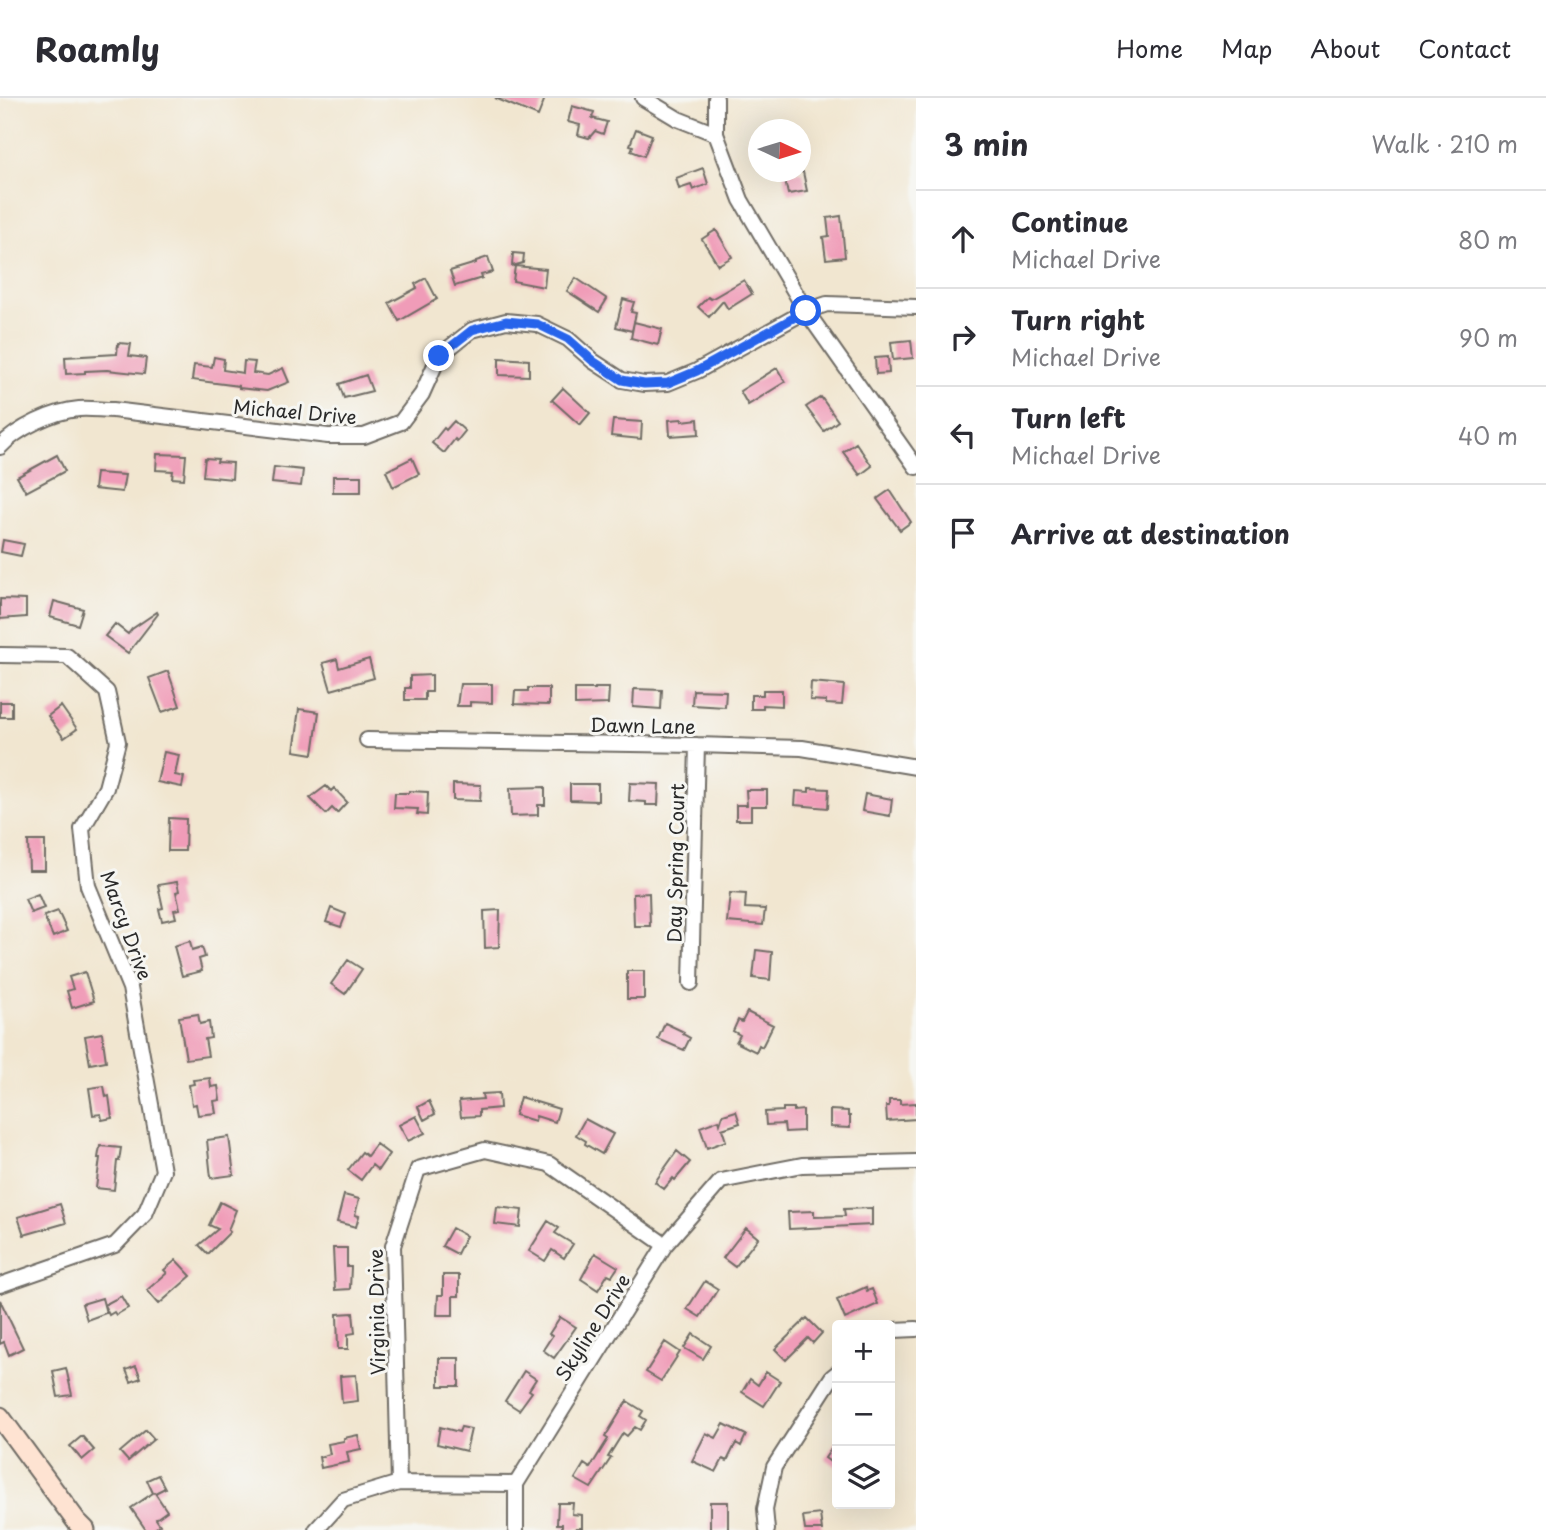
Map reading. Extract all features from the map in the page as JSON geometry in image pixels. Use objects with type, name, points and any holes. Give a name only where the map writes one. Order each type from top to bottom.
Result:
[{"type":"street","points":[[643,98],[678,119],[716,134]]},
{"type":"street","points":[[716,98],[716,134],[741,200],[806,311],[916,467]]},
{"type":"street","name":"Michael Drive","points":[[0,447],[39,419],[78,409],[113,410],[328,436],[364,436],[401,422],[422,394],[439,356],[472,330],[506,321],[537,324],[568,339],[593,361],[622,380],[644,384],[668,383],[697,371],[806,311],[827,304],[916,307]]},
{"type":"street","name":"Marcy Drive","points":[[0,655],[66,656],[107,692],[118,741],[107,788],[82,829],[88,886],[130,988],[163,1171],[145,1214],[115,1245],[0,1285]]},
{"type":"street","name":"Dawn Lane","points":[[367,740],[802,748],[916,767]]},
{"type":"street","name":"Day Spring Court","points":[[691,983],[697,745]]},
{"type":"street","name":"Virginia Drive","points":[[399,1483],[393,1246],[418,1169],[485,1150],[549,1164],[665,1245]]},
{"type":"street","name":"Skyline Drive","points":[[516,1484],[665,1245],[721,1181],[802,1165],[916,1162]]},
{"type":"street","points":[[895,1330],[916,1329]]},
{"type":"street","points":[[767,1530],[765,1509],[774,1467],[832,1377]]},
{"type":"street","points":[[0,1417],[85,1530]]},
{"type":"street","points":[[316,1530],[343,1500],[399,1483],[516,1484],[516,1530]]},
{"type":"building","points":[[495,98],[545,98],[538,116]]},
{"type":"building","points":[[572,106],[594,112],[592,118],[607,122],[603,134],[595,131],[589,138],[578,135],[580,125],[568,122]]},
{"type":"building","points":[[636,129],[652,135],[644,156],[631,151],[633,146],[630,145]]},
{"type":"building","points":[[703,168],[708,184],[693,190],[691,185],[679,189],[676,178]]},
{"type":"building","points":[[785,182],[805,182],[807,191],[788,194]]},
{"type":"building","points":[[841,216],[845,257],[826,259],[823,237],[829,236],[827,218]]},
{"type":"building","points":[[716,230],[732,257],[718,265],[702,239]]},
{"type":"building","points":[[513,253],[524,254],[523,263],[512,266]]},
{"type":"building","points":[[488,257],[493,272],[455,286],[450,271]]},
{"type":"building","points":[[515,266],[546,269],[544,287],[513,281]]},
{"type":"building","points":[[426,278],[437,299],[399,321],[389,303],[417,288],[415,284]]},
{"type":"building","points":[[576,278],[607,299],[599,312],[567,291]]},
{"type":"building","points":[[744,280],[752,294],[728,309],[723,301],[709,317],[698,307],[708,297],[711,299]]},
{"type":"building","points":[[623,299],[634,302],[631,312],[636,313],[632,331],[616,327]]},
{"type":"building","points":[[634,322],[662,329],[658,345],[631,338]]},
{"type":"building","points":[[911,340],[913,358],[893,360],[891,342]]},
{"type":"building","points":[[118,343],[131,344],[129,356],[146,358],[144,374],[107,370],[66,374],[65,357],[117,354]]},
{"type":"building","points":[[214,357],[224,359],[223,370],[243,373],[244,361],[255,362],[253,373],[268,375],[283,368],[289,382],[267,391],[192,380],[194,365],[212,367]]},
{"type":"building","points":[[888,357],[889,373],[876,374],[875,358]]},
{"type":"building","points":[[499,358],[529,360],[529,376],[499,375]]},
{"type":"building","points":[[777,368],[785,382],[748,405],[740,391]]},
{"type":"building","points":[[366,375],[372,391],[344,398],[339,384]]},
{"type":"building","points":[[563,388],[590,413],[580,425],[552,400]]},
{"type":"building","points":[[821,397],[838,421],[824,431],[806,407]]},
{"type":"building","points":[[698,419],[699,434],[670,436],[669,420]]},
{"type":"building","points":[[613,420],[642,422],[641,439],[611,436]]},
{"type":"building","points":[[454,421],[465,431],[444,453],[432,443],[444,428],[446,430]]},
{"type":"building","points":[[856,443],[872,466],[860,475],[843,452]]},
{"type":"building","points":[[157,454],[186,455],[184,479],[172,478],[173,471],[156,470]]},
{"type":"building","points":[[57,455],[65,471],[26,492],[17,477]]},
{"type":"building","points":[[205,458],[233,463],[232,479],[203,476]]},
{"type":"building","points":[[412,458],[419,474],[393,487],[386,471]]},
{"type":"building","points":[[274,467],[303,470],[301,486],[272,483]]},
{"type":"building","points":[[96,473],[125,475],[122,492],[94,489]]},
{"type":"building","points":[[333,476],[361,476],[361,492],[333,492]]},
{"type":"building","points":[[890,490],[911,522],[900,530],[877,499]]},
{"type":"building","points":[[3,540],[24,544],[21,556],[1,552]]},
{"type":"building","points":[[0,599],[26,600],[26,617],[0,619]]},
{"type":"building","points":[[54,601],[83,609],[78,625],[50,617]]},
{"type":"building","points":[[157,612],[128,653],[105,636],[115,624],[128,634]]},
{"type":"building","points":[[337,659],[339,668],[369,659],[374,678],[331,690],[323,663]]},
{"type":"building","points":[[168,671],[180,706],[162,712],[149,678]]},
{"type":"building","points":[[432,675],[432,692],[425,692],[425,700],[405,700],[405,688],[410,688],[410,676]]},
{"type":"building","points":[[811,682],[844,685],[842,705],[810,700]]},
{"type":"building","points":[[460,684],[492,684],[492,703],[470,702],[470,706],[457,706]]},
{"type":"building","points":[[528,688],[549,688],[549,705],[514,704],[515,691],[528,691]]},
{"type":"building","points":[[609,688],[608,704],[575,705],[575,689]]},
{"type":"building","points":[[634,689],[662,690],[661,709],[633,707]]},
{"type":"building","points":[[693,690],[726,691],[725,707],[692,705]]},
{"type":"building","points":[[763,690],[782,690],[782,706],[763,705],[763,709],[751,709],[751,695],[763,695]]},
{"type":"building","points":[[0,702],[12,702],[12,717],[0,717]]},
{"type":"building","points":[[61,706],[77,729],[64,738],[48,716]]},
{"type":"building","points":[[299,709],[319,712],[313,754],[294,751]]},
{"type":"building","points":[[164,752],[179,755],[175,775],[184,777],[182,787],[157,782]]},
{"type":"building","points":[[630,783],[659,784],[658,805],[629,801]]},
{"type":"building","points":[[453,784],[481,785],[480,801],[453,800]]},
{"type":"building","points":[[570,784],[598,784],[598,801],[570,800]]},
{"type":"building","points":[[326,786],[331,791],[334,788],[347,802],[337,813],[332,808],[326,814],[310,798]]},
{"type":"building","points":[[545,787],[545,805],[538,805],[538,815],[511,816],[510,788]]},
{"type":"building","points":[[809,788],[829,789],[828,808],[795,805],[796,791],[809,792]]},
{"type":"building","points":[[746,790],[767,790],[767,806],[751,806],[751,820],[736,820],[736,805],[747,805]]},
{"type":"building","points":[[428,792],[427,815],[417,814],[418,809],[394,808],[395,793]]},
{"type":"building","points":[[865,794],[892,799],[890,816],[862,811]]},
{"type":"building","points":[[169,818],[186,819],[185,851],[168,851]]},
{"type":"building","points":[[28,841],[45,841],[45,870],[29,870]]},
{"type":"building","points":[[177,882],[180,909],[174,910],[176,918],[162,921],[159,909],[163,908],[158,885]]},
{"type":"building","points":[[649,893],[650,926],[634,926],[633,894]]},
{"type":"building","points":[[730,893],[746,894],[745,908],[765,909],[763,925],[727,922]]},
{"type":"building","points":[[38,894],[44,908],[31,913],[25,899]]},
{"type":"building","points":[[331,908],[346,914],[341,927],[326,922]]},
{"type":"building","points":[[500,910],[499,947],[485,948],[484,911]]},
{"type":"building","points":[[58,911],[67,931],[53,937],[44,916]]},
{"type":"building","points":[[190,941],[192,950],[202,947],[205,957],[199,959],[202,971],[182,976],[174,946]]},
{"type":"building","points":[[756,950],[772,952],[770,980],[753,978]]},
{"type":"building","points":[[348,960],[362,969],[345,994],[331,984]]},
{"type":"building","points":[[627,971],[644,971],[644,999],[627,999]]},
{"type":"building","points":[[85,972],[94,1001],[72,1008],[67,991],[73,989],[69,977]]},
{"type":"building","points":[[747,1012],[773,1025],[762,1047],[759,1045],[756,1052],[736,1042],[740,1035],[733,1031],[738,1020],[742,1022]]},
{"type":"building","points":[[198,1014],[200,1024],[209,1022],[211,1038],[205,1039],[208,1056],[186,1059],[179,1017]]},
{"type":"building","points":[[665,1023],[690,1038],[684,1050],[658,1039]]},
{"type":"building","points":[[102,1033],[106,1061],[90,1064],[85,1036]]},
{"type":"building","points":[[210,1078],[211,1087],[218,1086],[220,1100],[214,1101],[216,1113],[198,1115],[196,1104],[192,1105],[189,1085],[194,1084],[193,1080]]},
{"type":"building","points":[[104,1086],[106,1097],[109,1096],[112,1118],[102,1120],[101,1114],[93,1115],[89,1088]]},
{"type":"building","points":[[499,1093],[500,1108],[479,1110],[479,1116],[461,1117],[459,1101],[483,1099],[482,1094]]},
{"type":"building","points":[[520,1097],[559,1109],[555,1122],[536,1116],[535,1121],[515,1115]]},
{"type":"building","points":[[889,1100],[900,1100],[900,1104],[916,1103],[916,1119],[887,1121],[886,1106],[889,1106]]},
{"type":"building","points":[[429,1101],[435,1114],[424,1120],[418,1107]]},
{"type":"building","points":[[783,1108],[803,1110],[803,1131],[785,1132],[784,1124],[766,1125],[765,1112],[783,1111]]},
{"type":"building","points":[[830,1110],[848,1111],[850,1128],[830,1127]]},
{"type":"building","points":[[736,1111],[740,1123],[722,1129],[726,1141],[707,1148],[700,1127],[719,1120],[720,1124],[723,1115]]},
{"type":"building","points":[[416,1116],[425,1133],[408,1141],[399,1125]]},
{"type":"building","points":[[585,1119],[613,1134],[602,1154],[576,1135]]},
{"type":"building","points":[[229,1137],[234,1175],[211,1178],[207,1140]]},
{"type":"building","points":[[376,1144],[389,1154],[378,1170],[372,1165],[361,1180],[348,1170],[362,1152],[367,1156]]},
{"type":"building","points":[[100,1146],[121,1148],[114,1190],[96,1188]]},
{"type":"building","points":[[677,1151],[690,1162],[664,1189],[655,1182]]},
{"type":"building","points":[[344,1195],[359,1199],[355,1215],[359,1216],[356,1227],[337,1222]]},
{"type":"building","points":[[220,1202],[236,1210],[228,1230],[230,1232],[208,1254],[199,1245],[218,1229],[209,1225]]},
{"type":"building","points":[[60,1204],[66,1223],[24,1235],[18,1217]]},
{"type":"building","points":[[497,1207],[522,1210],[520,1227],[495,1224]]},
{"type":"building","points":[[872,1208],[872,1225],[789,1229],[788,1212],[814,1211],[814,1217],[845,1216],[844,1209]]},
{"type":"building","points":[[548,1221],[559,1228],[555,1233],[573,1244],[564,1258],[552,1250],[545,1261],[529,1251]]},
{"type":"building","points":[[452,1228],[466,1236],[457,1254],[442,1246]]},
{"type":"building","points":[[746,1228],[758,1238],[735,1267],[723,1258]]},
{"type":"building","points":[[333,1248],[347,1248],[347,1267],[351,1267],[350,1289],[335,1290]]},
{"type":"building","points":[[595,1253],[618,1267],[612,1276],[608,1274],[598,1290],[581,1279]]},
{"type":"building","points":[[176,1260],[191,1276],[159,1304],[147,1290],[167,1273],[164,1270]]},
{"type":"building","points":[[443,1275],[459,1275],[459,1296],[453,1296],[453,1315],[437,1315],[438,1295],[443,1295]]},
{"type":"building","points":[[705,1281],[718,1289],[700,1317],[687,1309]]},
{"type":"building","points":[[866,1287],[867,1291],[872,1289],[878,1304],[845,1319],[837,1300]]},
{"type":"building","points":[[121,1296],[128,1308],[116,1315],[114,1312],[109,1315],[104,1305]]},
{"type":"building","points":[[102,1298],[106,1313],[87,1320],[82,1304]]},
{"type":"building","points":[[0,1300],[23,1348],[9,1355],[4,1342],[0,1344]]},
{"type":"building","points":[[353,1313],[355,1333],[348,1334],[348,1349],[338,1349],[337,1314]]},
{"type":"building","points":[[560,1317],[576,1327],[554,1358],[543,1350]]},
{"type":"building","points":[[807,1318],[822,1333],[813,1343],[808,1338],[786,1360],[775,1349]]},
{"type":"building","points":[[693,1334],[711,1346],[703,1359],[684,1348]]},
{"type":"building","points":[[665,1342],[680,1352],[661,1381],[646,1372]]},
{"type":"building","points":[[439,1358],[459,1358],[459,1386],[439,1386]]},
{"type":"building","points":[[136,1366],[141,1378],[131,1382],[126,1370]]},
{"type":"building","points":[[66,1368],[72,1395],[58,1397],[53,1371]]},
{"type":"building","points":[[524,1371],[536,1379],[529,1390],[532,1392],[519,1410],[505,1401]]},
{"type":"building","points":[[766,1372],[780,1381],[764,1406],[742,1392],[750,1379],[758,1385]]},
{"type":"building","points":[[356,1375],[358,1401],[342,1403],[340,1376]]},
{"type":"building","points":[[627,1401],[643,1411],[640,1416],[646,1420],[640,1430],[635,1427],[627,1436],[623,1433],[608,1457],[611,1458],[591,1488],[575,1479],[584,1464],[590,1468]]},
{"type":"building","points":[[724,1424],[746,1435],[741,1446],[736,1443],[727,1461],[723,1459],[716,1472],[692,1461],[706,1433],[716,1438]]},
{"type":"building","points":[[440,1427],[459,1432],[461,1427],[471,1429],[466,1451],[437,1444]]},
{"type":"building","points":[[146,1430],[154,1439],[128,1461],[120,1452]]},
{"type":"building","points":[[358,1435],[361,1449],[347,1452],[349,1462],[321,1468],[319,1457],[330,1454],[328,1444]]},
{"type":"building","points":[[82,1436],[94,1450],[82,1460],[70,1446]]},
{"type":"building","points":[[832,1448],[832,1463],[825,1458]]},
{"type":"building","points":[[158,1475],[165,1488],[155,1493],[167,1511],[156,1519],[160,1525],[153,1530],[146,1530],[131,1508],[153,1493],[147,1480]]},
{"type":"building","points":[[710,1502],[728,1502],[728,1530],[710,1530]]},
{"type":"building","points":[[558,1503],[573,1503],[572,1514],[582,1515],[582,1528],[562,1530],[562,1524],[557,1524]]},
{"type":"building","points":[[820,1514],[822,1530],[805,1530],[803,1516]]},
{"type":"route","points":[[439,356],[472,330],[506,321],[537,324],[568,339],[593,361],[622,380],[644,384],[668,383],[697,371],[806,311]]}]
